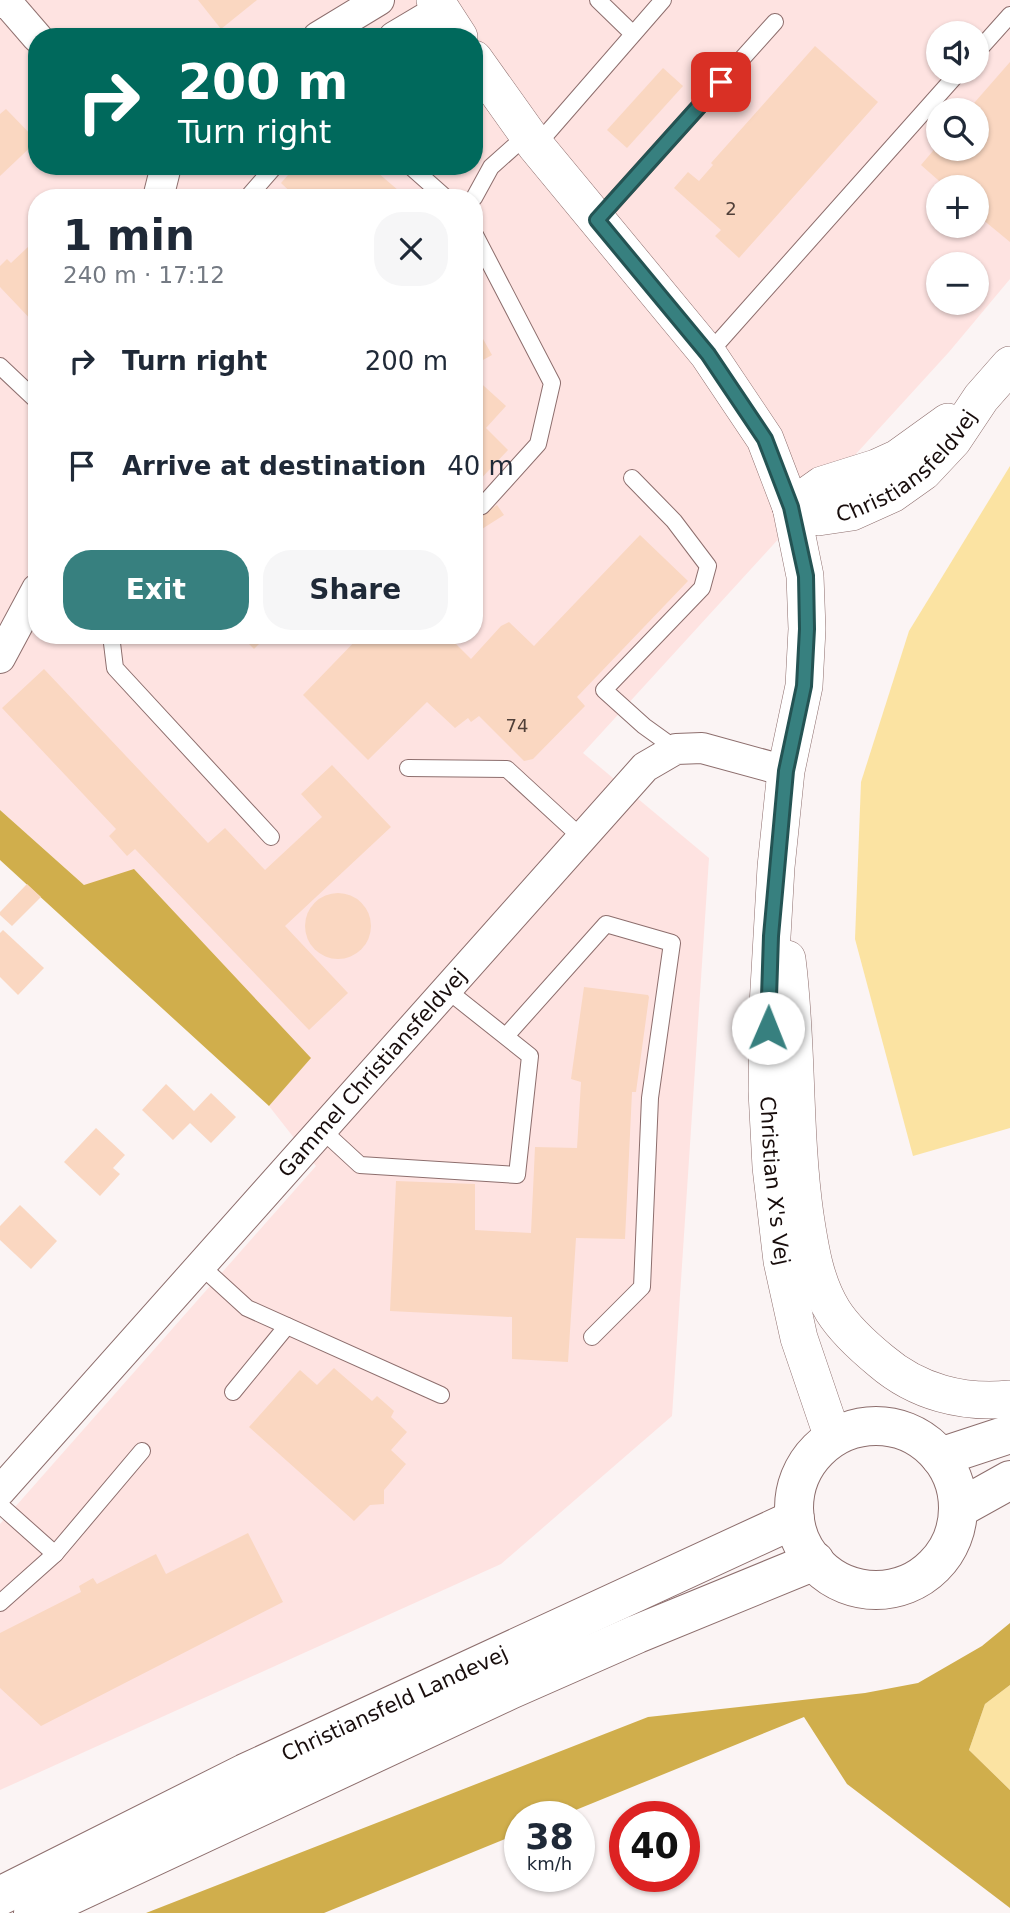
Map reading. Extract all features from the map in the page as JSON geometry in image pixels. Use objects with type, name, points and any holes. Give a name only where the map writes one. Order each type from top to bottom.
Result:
[{"type":"main road","points":[[882,1426],[914,1436],[940,1457],[953,1481],[958,1508],[951,1541],[943,1555],[919,1578],[904,1585],[880,1589],[856,1587],[840,1582],[814,1562],[802,1542],[795,1519],[796,1496],[802,1473],[821,1448],[833,1438],[848,1431],[882,1426]]},
{"type":"main road","points":[[940,1457],[1010,1434]]},
{"type":"main road","points":[[958,1508],[1010,1480]]},
{"type":"main road","name":"Christiansfeld Landevej","points":[[0,1896],[245,1773],[795,1519]]},
{"type":"main road","name":"Christiansfeld Landevej","points":[[33,1913],[510,1690],[637,1634],[814,1562]]},
{"type":"street","points":[[333,28],[379,0]]},
{"type":"street","points":[[415,28],[445,15]]},
{"type":"street","name":"Christian X's Vej","points":[[483,72],[532,140],[708,354],[765,439],[791,507],[806,576],[807,629],[804,686],[786,771],[776,867],[768,1006],[767,1091],[771,1167],[782,1261],[799,1338],[833,1438]]},
{"type":"street","name":"Christiansfeldvej","points":[[791,507],[818,517],[852,512],[892,494],[923,472],[953,440],[981,398],[1010,365]]},
{"type":"street","points":[[0,658],[28,606]]},
{"type":"street","points":[[676,748],[702,748],[786,771]]},
{"type":"street","name":"Gammel Christiansfeldvej","points":[[0,1491],[645,767],[676,748]]},
{"type":"street","points":[[776,867],[793,1008],[799,1168],[812,1262],[833,1311],[863,1346],[895,1373],[920,1387],[960,1399],[1010,1399]]},
{"type":"lane","points":[[598,0],[633,34]]},
{"type":"lane","points":[[479,189],[491,167],[532,140],[663,0]]},
{"type":"lane","points":[[0,5],[24,19]]},
{"type":"lane","points":[[989,38],[1010,15]]},
{"type":"lane","points":[[597,220],[775,22]]},
{"type":"lane","points":[[708,354],[949,84]]},
{"type":"lane","points":[[255,189],[267,175]]},
{"type":"lane","points":[[420,175],[436,189]]},
{"type":"lane","points":[[483,250],[552,383],[538,444],[483,505]]},
{"type":"lane","points":[[0,366],[28,392]]},
{"type":"lane","points":[[632,478],[674,521],[708,566],[702,588],[604,690],[644,726],[676,748]]},
{"type":"lane","points":[[112,644],[115,668],[271,837]]},
{"type":"lane","points":[[408,768],[507,769],[582,838]]},
{"type":"lane","points":[[506,1036],[606,924],[672,943],[650,1098],[642,1287],[592,1337]]},
{"type":"lane","points":[[322,1130],[360,1165],[517,1175],[530,1056],[447,990]]},
{"type":"lane","points":[[201,1266],[247,1308],[441,1395]]},
{"type":"lane","points":[[233,1392],[287,1326]]},
{"type":"lane","points":[[0,1603],[55,1554],[142,1451]]},
{"type":"lane","points":[[0,1505],[55,1554]]},
{"type":"shaded area","points":[[0,0],[1010,0],[1010,279],[989,304],[989,252],[926,252],[926,315],[980,315],[583,753],[709,858],[672,1416],[501,1564],[0,1790],[0,1524],[316,1166],[269,1106],[310,1058],[84,885],[0,810]]},
{"type":"shaded area","points":[[1010,466],[1010,1128],[913,1156],[855,939],[861,782],[909,631]]},
{"type":"shaded area","points":[[0,810],[84,885],[134,869],[311,1058],[269,1106],[0,860]]},
{"type":"shaded area","points":[[1010,1623],[1010,1685],[985,1704],[969,1750],[1010,1790],[1010,1908],[847,1784],[804,1717],[595,1802],[504,1801],[504,1840],[324,1913],[146,1913],[648,1717],[865,1693],[918,1683],[982,1646]]},
{"type":"shaded area","points":[[1010,1685],[1010,1790],[969,1750],[985,1704]]},
{"type":"building","points":[[198,0],[257,0],[222,28]]},
{"type":"building","points":[[815,46],[878,102],[739,258],[715,236],[721,230],[674,188],[688,172],[699,181],[713,165],[711,163]]},
{"type":"building","points":[[1010,62],[1010,242],[989,225],[989,175],[932,175],[921,165],[926,159],[989,161],[989,98],[978,98]]},
{"type":"building","points":[[663,68],[683,86],[627,148],[607,130]]},
{"type":"building","points":[[6,109],[28,132],[28,150],[0,176],[0,114]]},
{"type":"building","points":[[288,175],[380,175],[397,189],[287,189],[281,183]]},
{"type":"building","points":[[28,247],[28,317],[0,287],[0,266],[7,259],[11,263]]},
{"type":"building","points":[[483,339],[492,355],[483,360]]},
{"type":"building","points":[[483,385],[506,406],[486,428],[508,450],[483,476]]},
{"type":"building","points":[[497,505],[504,515],[483,528],[483,514]]},
{"type":"building","points":[[640,535],[688,581],[577,697],[585,706],[533,759],[524,761],[479,716],[471,722],[468,718],[455,728],[427,702],[368,760],[303,695],[352,644],[456,644],[471,659],[501,626],[509,622],[534,646]]},
{"type":"building","points":[[44,669],[208,843],[225,828],[265,870],[322,817],[301,794],[332,765],[391,827],[285,926],[348,993],[309,1030],[135,849],[127,856],[109,836],[116,829],[2,708]]},
{"type":"building","points":[[27,884],[41,897],[12,926],[0,912]]},
{"type":"building","points":[[338,893],[351,896],[361,903],[368,913],[371,926],[368,939],[361,949],[351,956],[338,959],[325,956],[315,949],[308,939],[305,926],[308,913],[315,903],[325,896]]},
{"type":"building","points":[[3,930],[44,968],[18,995],[0,977],[0,933]]},
{"type":"building","points":[[584,987],[649,997],[636,1092],[632,1092],[625,1239],[576,1238],[568,1362],[512,1359],[512,1317],[390,1311],[396,1181],[475,1184],[475,1230],[531,1233],[535,1147],[577,1148],[581,1082],[571,1079]]},
{"type":"building","points":[[166,1084],[194,1111],[211,1093],[236,1117],[211,1143],[190,1123],[173,1140],[142,1110]]},
{"type":"building","points":[[96,1128],[125,1155],[113,1168],[120,1174],[100,1196],[64,1162]]},
{"type":"building","points":[[20,1205],[57,1241],[31,1269],[0,1240],[0,1226]]},
{"type":"building","points":[[334,1368],[372,1401],[377,1396],[394,1411],[391,1417],[407,1432],[391,1450],[406,1464],[384,1490],[384,1504],[370,1505],[354,1521],[249,1427],[300,1370],[317,1385]]},
{"type":"building","points":[[248,1533],[283,1602],[41,1726],[0,1688],[0,1633],[81,1592],[79,1586],[93,1578],[97,1584],[156,1554],[166,1574]]},
{"type":"route","points":[[721,82],[597,220],[708,354],[765,439],[791,507],[806,576],[804,686],[786,771],[771,936],[768,1028]]}]
